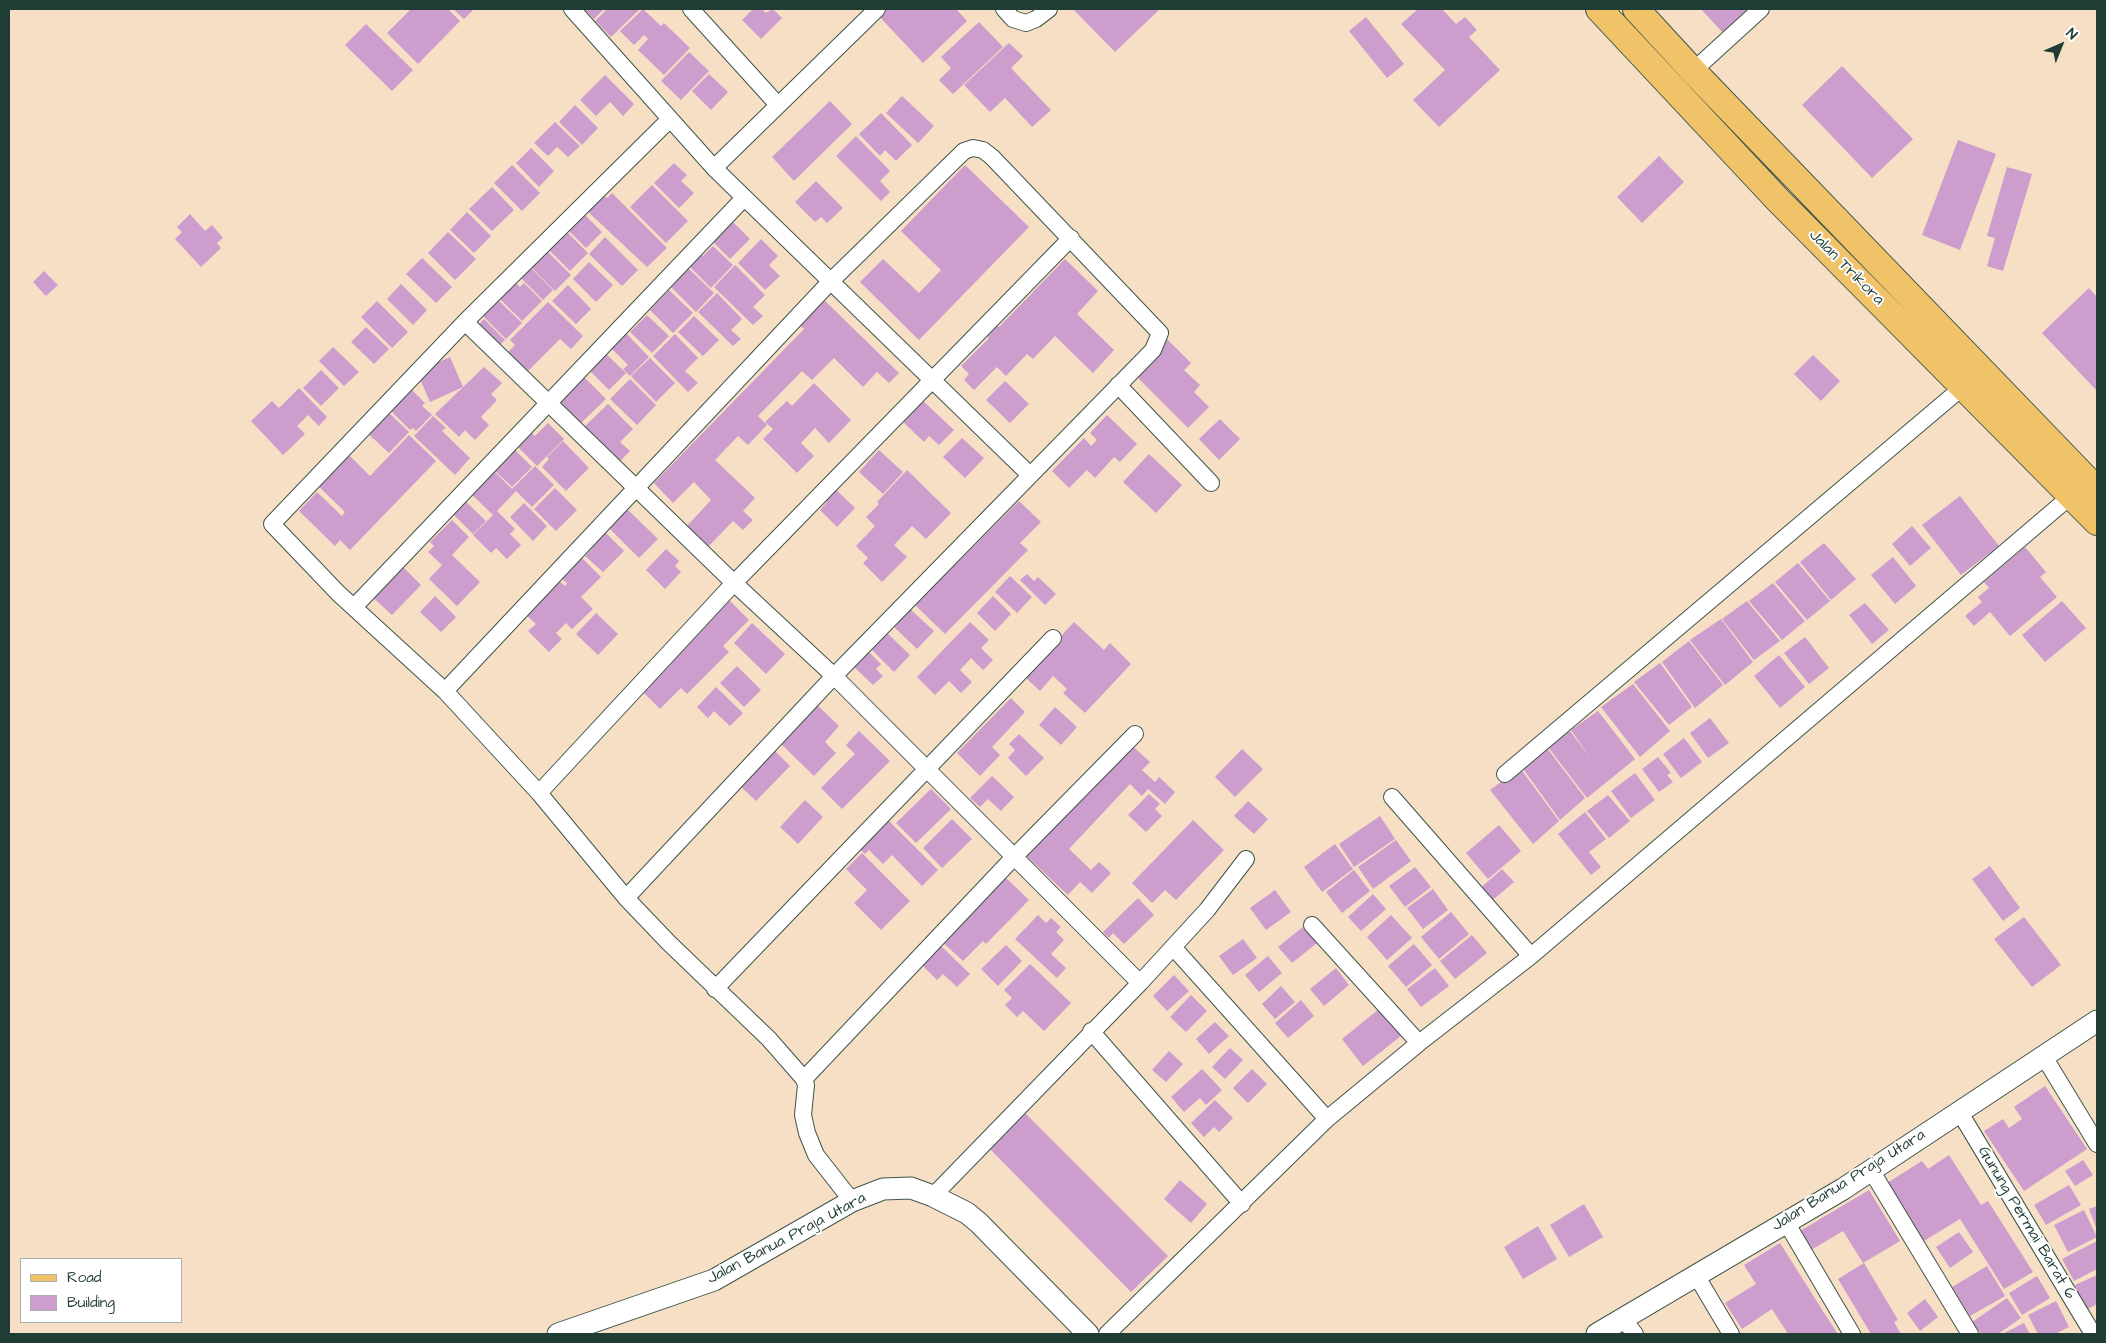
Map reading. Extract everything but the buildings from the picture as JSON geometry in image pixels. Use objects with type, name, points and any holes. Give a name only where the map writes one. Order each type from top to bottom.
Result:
[{"type":"main road","name":"Jalan Trikora","points":[[1599,9],[1778,200],[2097,522]]},
{"type":"main road","name":"Jalan Trikora","points":[[1636,9],[1693,71],[2097,490]]},
{"type":"main road","points":[[1674,90],[1693,71]]},
{"type":"street","points":[[572,9],[714,168],[1030,475]]},
{"type":"street","points":[[691,9],[778,105]]},
{"type":"street","points":[[714,168],[876,9]]},
{"type":"street","points":[[1004,9],[1013,19],[1026,24],[1049,9]]},
{"type":"street","points":[[1693,71],[1761,9]]},
{"type":"street","points":[[670,119],[465,322],[272,524],[354,608],[445,692],[539,792],[626,898],[715,989],[769,1040],[804,1079]]},
{"type":"street","points":[[445,692],[830,282],[964,151],[973,148],[983,150],[992,157],[1160,333],[1153,350],[834,676],[626,898]]},
{"type":"street","points":[[354,608],[744,198]]},
{"type":"street","points":[[539,792],[734,583],[1071,238]]},
{"type":"street","points":[[465,322],[734,583],[834,676],[1140,983]]},
{"type":"street","points":[[1118,385],[1211,483]]},
{"type":"street","points":[[1505,774],[1964,386]]},
{"type":"street","points":[[1107,1334],[1327,1119],[1419,1043],[1531,956],[2072,495]]},
{"type":"street","points":[[715,989],[1053,638]]},
{"type":"street","points":[[852,1201],[816,1155],[806,1133],[803,1115],[804,1079],[1015,856],[1135,734]]},
{"type":"street","points":[[1392,797],[1531,956]]},
{"type":"street","points":[[933,1196],[1140,983],[1207,910],[1246,859]]},
{"type":"street","points":[[1312,925],[1419,1043]]},
{"type":"street","points":[[1173,947],[1327,1119]]},
{"type":"street","name":"Jalan Banua Praja Utara","points":[[1597,1334],[1629,1327],[1696,1275],[1871,1170],[2097,1021]]},
{"type":"street","points":[[1091,1032],[1242,1204]]},
{"type":"street","points":[[2043,1055],[2097,1144]]},
{"type":"street","name":"Gunung Permai Barat 6","points":[[1959,1111],[2092,1334]]},
{"type":"street","points":[[1871,1170],[1970,1334]]},
{"type":"street","name":"Jalan Banua Praja Utara","points":[[558,1334],[714,1280],[852,1201],[883,1188],[911,1188],[933,1196],[967,1213],[1088,1334]]},
{"type":"street","points":[[1786,1222],[1852,1334]]},
{"type":"street","points":[[1696,1275],[1731,1334]]}]
